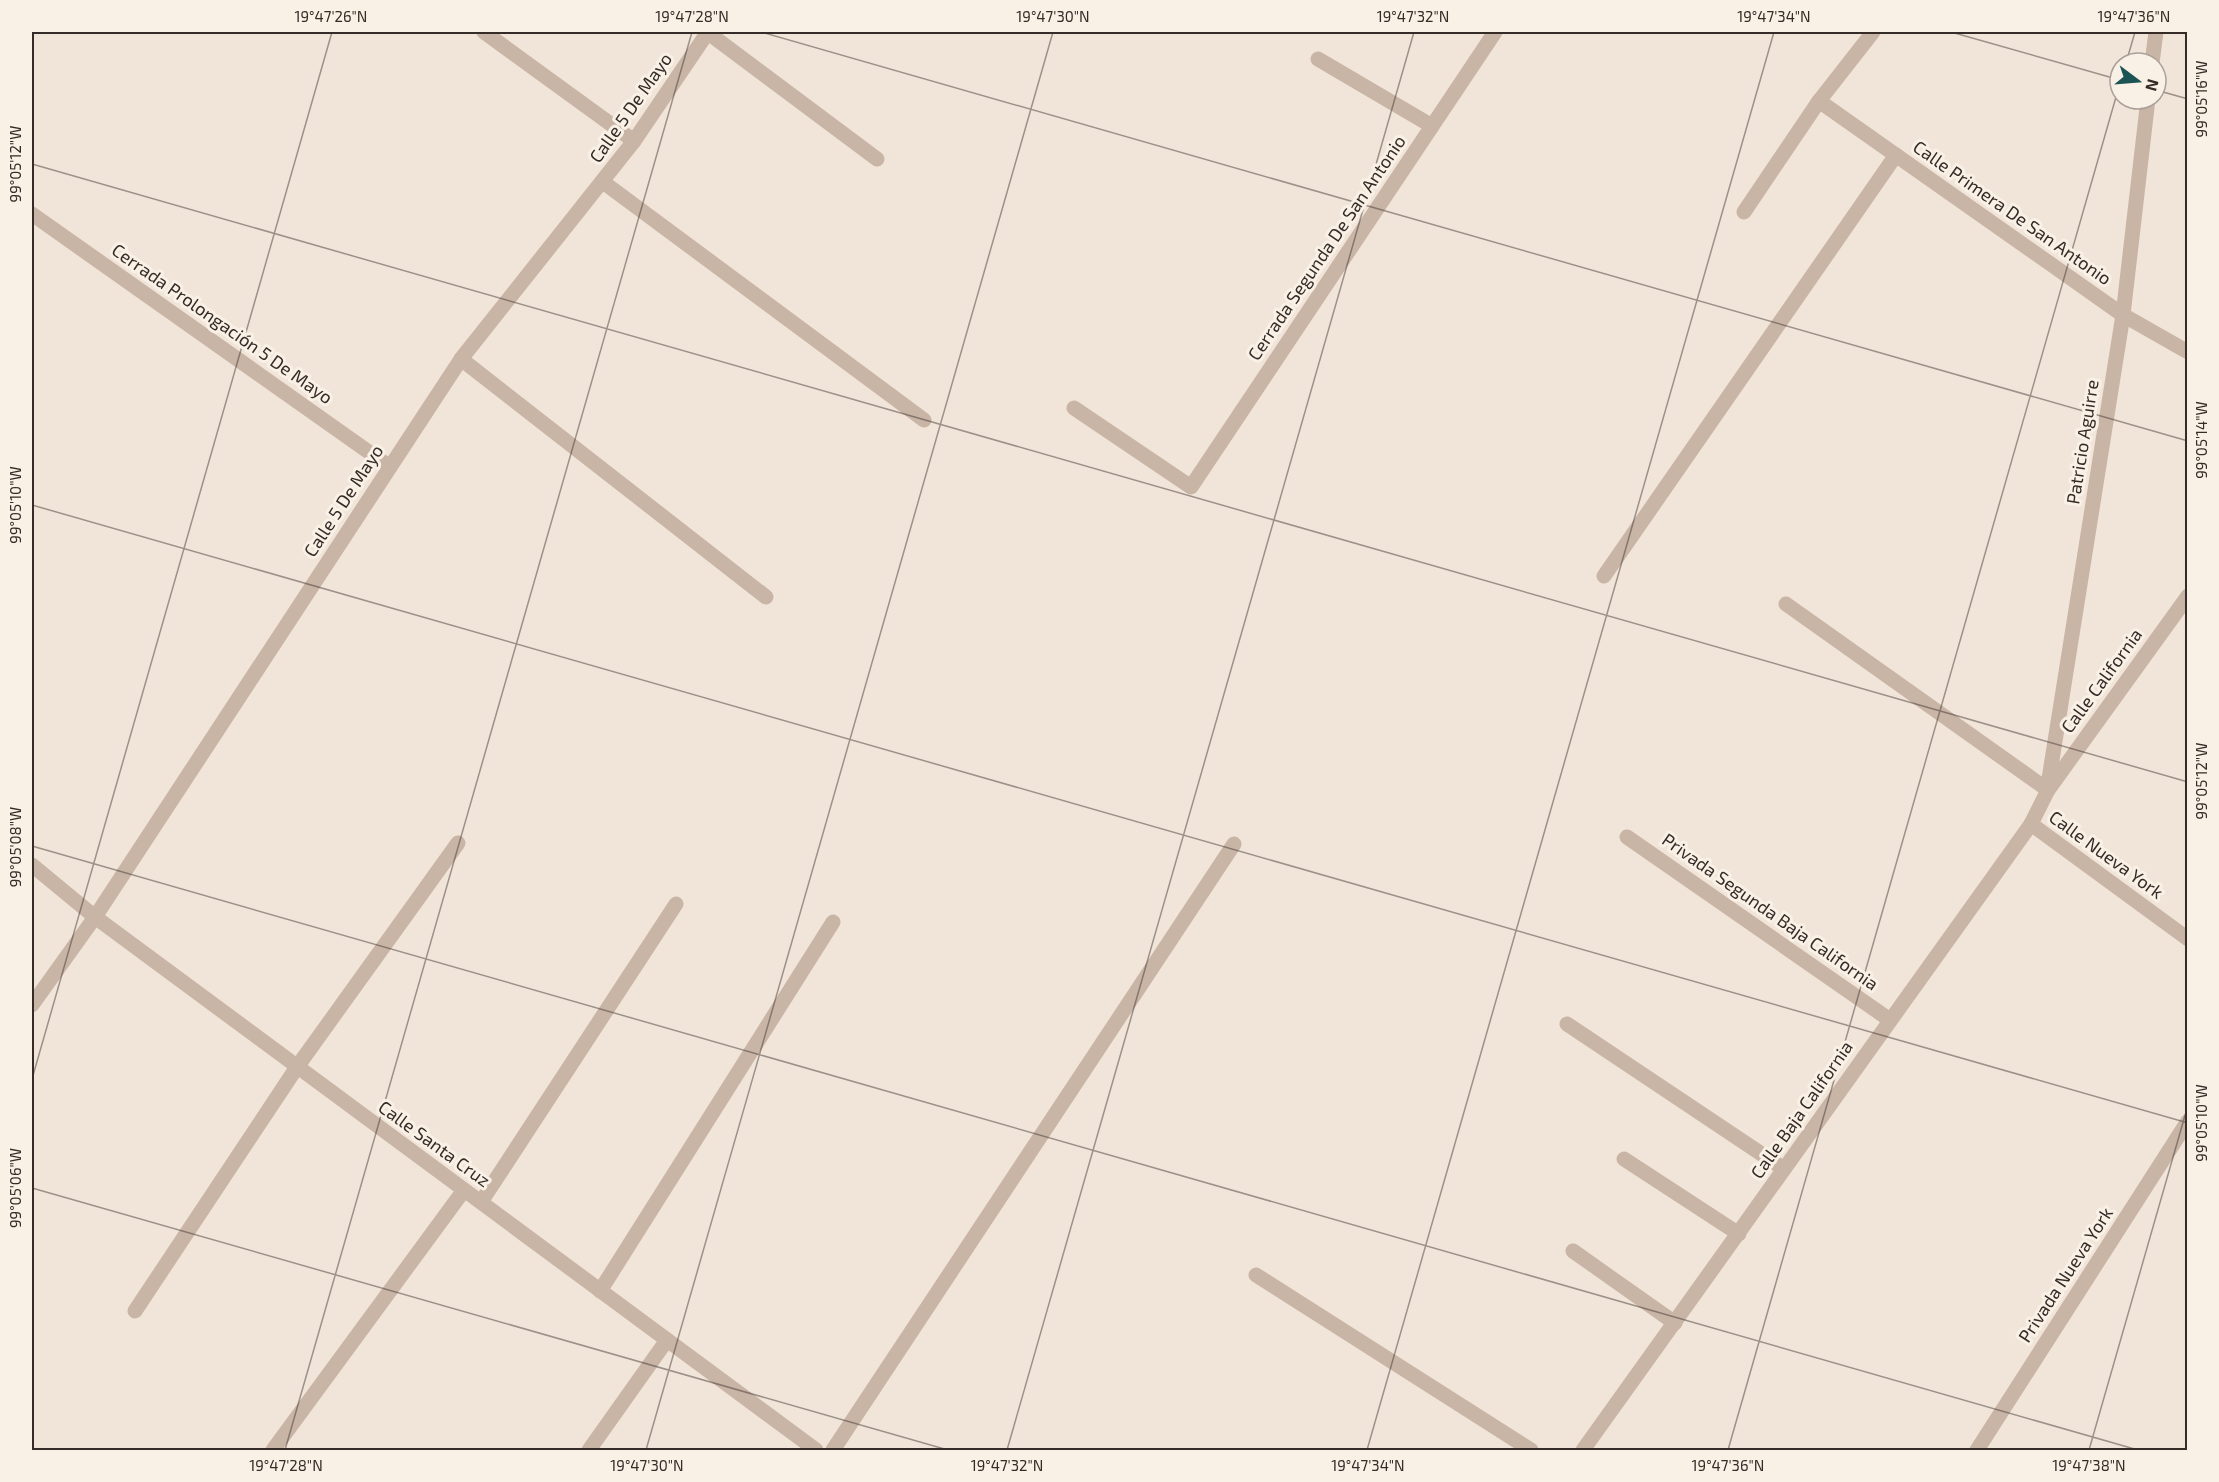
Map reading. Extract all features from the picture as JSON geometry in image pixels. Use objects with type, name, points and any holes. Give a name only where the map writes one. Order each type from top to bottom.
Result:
[{"type":"street","points":[[484,32],[634,141]]},
{"type":"street","points":[[707,32],[876,159]]},
{"type":"street","name":"Calle 5 De Mayo","points":[[32,1005],[95,917],[461,359],[634,141],[707,32]]},
{"type":"street","name":"Cerrada Segunda De San Antonio","points":[[1074,408],[1191,487],[1495,32]]},
{"type":"street","points":[[1744,212],[1819,101],[1873,32]]},
{"type":"street","points":[[2154,51],[2156,32]]},
{"type":"street","points":[[1318,59],[1432,126]]},
{"type":"street","name":"Calle Primera De San Antonio","points":[[1819,101],[2123,315],[2187,352]]},
{"type":"street","name":"Patricio Aguirre","points":[[2048,790],[2123,315],[2147,111]]},
{"type":"street","points":[[1604,576],[1896,155]]},
{"type":"street","points":[[603,182],[924,420]]},
{"type":"street","name":"Cerrada Prolongación 5 De Mayo","points":[[32,214],[390,467]]},
{"type":"street","points":[[461,359],[766,597]]},
{"type":"street","name":"Calle California","points":[[2048,790],[2187,596]]},
{"type":"street","points":[[1786,604],[2048,790]]},
{"type":"street","name":"Calle Baja California","points":[[1583,1450],[2031,824],[2048,790]]},
{"type":"street","name":"Calle Nueva York","points":[[2031,824],[2187,939]]},
{"type":"street","name":"Privada Segunda Baja California","points":[[1627,837],[1890,1020]]},
{"type":"street","points":[[135,1311],[297,1067],[458,843]]},
{"type":"street","points":[[833,1450],[1234,844]]},
{"type":"street","name":"Calle Santa Cruz","points":[[32,865],[95,917],[816,1450]]},
{"type":"street","points":[[481,1202],[676,904]]},
{"type":"street","points":[[600,1290],[833,922]]},
{"type":"street","points":[[1567,1024],[1784,1169]]},
{"type":"street","name":"Privada Nueva York","points":[[1977,1450],[2187,1121]]},
{"type":"street","points":[[1624,1159],[1739,1234]]},
{"type":"street","points":[[273,1450],[464,1190]]},
{"type":"street","points":[[1573,1251],[1675,1323]]},
{"type":"street","points":[[1256,1275],[1531,1450]]},
{"type":"street","points":[[589,1450],[667,1340]]}]
